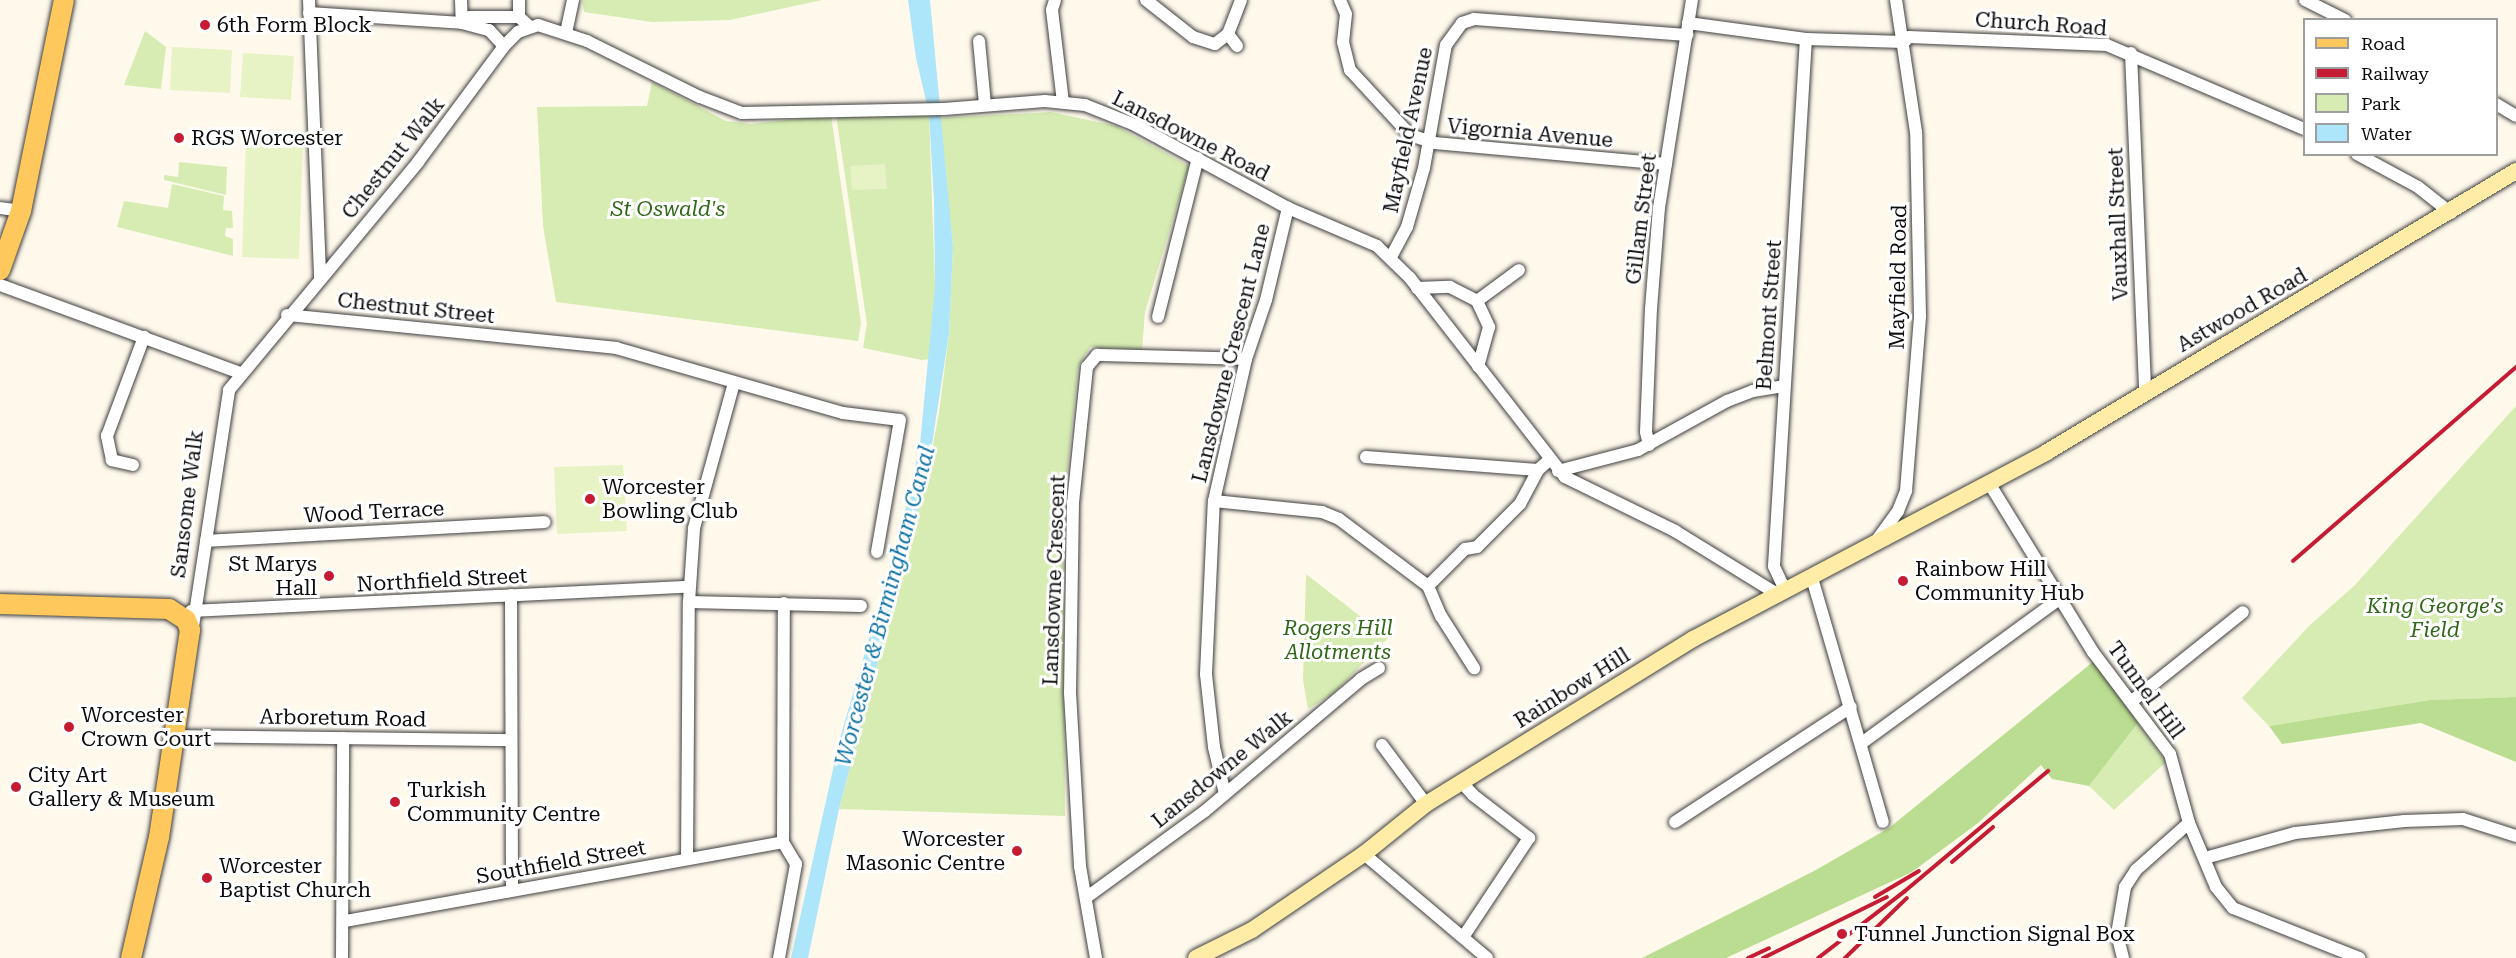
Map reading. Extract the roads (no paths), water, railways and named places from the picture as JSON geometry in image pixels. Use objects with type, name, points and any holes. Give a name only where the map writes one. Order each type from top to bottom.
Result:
[{"type":"main road","points":[[0,270],[21,211],[64,0]]},
{"type":"main road","name":"Astwood Road","points":[[1989,483],[2451,213],[2516,171]]},
{"type":"main road","name":"Rainbow Hill","points":[[1196,958],[1252,930],[1364,854],[1426,804],[1693,639],[1989,483]]},
{"type":"main road","points":[[0,604],[169,609],[186,620],[190,642]]},
{"type":"main road","name":"Sansome Walk","points":[[131,958],[159,837],[190,642]]},
{"type":"street","points":[[461,0],[462,23]]},
{"type":"street","points":[[519,0],[519,17]]},
{"type":"street","points":[[566,33],[573,0]]},
{"type":"street","points":[[1056,0],[1052,10],[1063,102]]},
{"type":"street","points":[[1146,0],[1202,42],[1215,44],[1228,34],[1241,0]]},
{"type":"street","name":"Vigornia Avenue","points":[[1340,0],[1346,14],[1343,42],[1350,70],[1410,135],[1428,142],[1666,164]]},
{"type":"street","name":"Gillam Street","points":[[1649,445],[1646,432],[1651,309],[1666,164],[1692,0]]},
{"type":"street","name":"Mayfield Road","points":[[1873,546],[1898,511],[1906,491],[1920,316],[1917,132],[1896,0]]},
{"type":"street","points":[[2305,0],[2341,18]]},
{"type":"street","points":[[320,278],[309,6],[462,23],[489,30],[504,46]]},
{"type":"street","points":[[462,23],[470,17],[519,17],[529,26]]},
{"type":"street","name":"Mayfield Avenue","points":[[1391,257],[1407,227],[1428,142],[1446,45],[1462,23],[1474,19],[1688,29],[1806,39]]},
{"type":"street","name":"Lansdowne Road","points":[[529,26],[548,26],[566,33],[742,113],[926,110],[1063,102],[1103,111],[1198,158],[1288,208],[1377,246],[1391,257],[1417,288],[1558,471],[1578,486],[1675,531],[1781,592]]},
{"type":"street","name":"Chestnut Walk","points":[[287,315],[418,162],[504,46],[529,26]]},
{"type":"street","points":[[1228,34],[1237,46]]},
{"type":"street","name":"Church Road","points":[[1806,39],[1904,42],[1909,37],[2058,41],[2107,45],[2131,52],[2303,129]]},
{"type":"street","name":"Belmont Street","points":[[1781,592],[1774,566],[1806,39]]},
{"type":"street","points":[[979,40],[985,105]]},
{"type":"street","name":"Vauxhall Street","points":[[2131,52],[2145,393]]},
{"type":"street","points":[[2498,105],[2516,116]]},
{"type":"street","points":[[2361,156],[2418,187],[2451,213]]},
{"type":"street","points":[[1158,317],[1198,158]]},
{"type":"street","points":[[0,208],[21,211]]},
{"type":"street","name":"Lansdowne Crescent Lane","points":[[1225,795],[1214,747],[1206,674],[1214,501],[1246,359],[1266,300],[1288,208]]},
{"type":"street","points":[[320,239],[340,254]]},
{"type":"street","points":[[1477,301],[1519,270]]},
{"type":"street","points":[[0,285],[240,373],[287,315]]},
{"type":"street","points":[[1417,288],[1450,287],[1477,301],[1490,327],[1478,367]]},
{"type":"street","name":"Chestnut Street","points":[[287,315],[615,348],[843,413],[900,420],[877,552]]},
{"type":"street","points":[[133,465],[112,460],[107,436],[144,337]]},
{"type":"street","name":"Lansdowne Crescent","points":[[1096,958],[1080,866],[1070,693],[1073,503],[1087,367],[1097,355],[1246,359]]},
{"type":"street","name":"Sansome Walk","points":[[190,642],[197,611],[223,409],[240,373]]},
{"type":"street","points":[[687,859],[689,587],[694,528],[734,383]]},
{"type":"street","points":[[1558,471],[1615,458],[1649,445],[1727,401],[1753,391],[1784,386]]},
{"type":"street","points":[[1366,457],[1538,470]]},
{"type":"street","points":[[1428,586],[1465,549],[1477,547],[1520,504],[1538,470],[1549,460]]},
{"type":"street","name":"Tunnel Hill","points":[[1989,483],[2059,599],[2170,754],[2189,824],[2216,887],[2232,908],[2359,958]]},
{"type":"street","points":[[1214,501],[1322,512],[1339,519],[1428,586],[1441,616],[1474,668]]},
{"type":"street","name":"Wood Terrace","points":[[206,540],[544,522]]},
{"type":"street","points":[[1812,578],[1863,742],[1883,822]]},
{"type":"street","name":"Northfield Street","points":[[169,609],[197,611],[689,587]]},
{"type":"street","points":[[511,596],[512,889]]},
{"type":"street","points":[[1863,742],[2059,599]]},
{"type":"street","points":[[689,602],[861,606]]},
{"type":"street","points":[[779,958],[796,864],[783,842],[784,603]]},
{"type":"street","points":[[2132,701],[2243,612]]},
{"type":"street","name":"Lansdowne Walk","points":[[1087,897],[1225,795],[1361,679],[1379,668]]},
{"type":"street","points":[[1675,822],[1851,707]]},
{"type":"street","name":"Arboretum Road","points":[[174,736],[511,740]]},
{"type":"street","points":[[342,958],[345,921],[344,738]]},
{"type":"street","points":[[1382,745],[1426,804]]},
{"type":"street","points":[[1462,783],[1473,795],[1529,838],[1464,936]]},
{"type":"street","points":[[2205,858],[2295,833],[2463,819],[2516,836]]},
{"type":"street","points":[[2124,958],[2117,934],[2125,886],[2136,870],[2189,824]]},
{"type":"street","name":"Southfield Street","points":[[345,921],[512,889],[783,842]]},
{"type":"street","points":[[1364,854],[1464,936],[1487,958]]},
{"type":"water","name":"Worcester & Birmingham Canal","points":[[908,0],[930,0],[953,247],[949,334],[927,476],[839,809],[808,958],[791,958],[840,738],[900,533],[920,444],[935,286],[934,201],[929,113],[916,58]]},
{"type":"railway","points":[[2293,561],[2516,367]]},
{"type":"railway","points":[[1818,958],[1905,891],[2048,771]]},
{"type":"railway","points":[[1952,862],[1993,827]]},
{"type":"railway","points":[[1875,897],[1919,871]]},
{"type":"railway","points":[[1763,958],[1887,897]]},
{"type":"railway","points":[[1845,958],[1907,898]]},
{"type":"railway","points":[[1748,958],[1769,948]]},
{"type":"place","name":"6th Form Block","points":[[205,25]]},
{"type":"place","name":"RGS Worcester","points":[[179,138]]},
{"type":"place","name":"Worcester Bowling Club","points":[[590,499]]},
{"type":"place","name":"St Marys Hall","points":[[329,576]]},
{"type":"place","name":"Rainbow Hill Community Hub","points":[[1903,581]]},
{"type":"place","name":"Worcester Crown Court","points":[[69,727]]},
{"type":"place","name":"City Art Gallery & Museum","points":[[16,787]]},
{"type":"place","name":"Turkish Community Centre","points":[[395,802]]},
{"type":"place","name":"Worcester Masonic Centre","points":[[1017,851]]},
{"type":"place","name":"Worcester Baptist Church","points":[[207,878]]},
{"type":"place","name":"Tunnel Junction Signal Box","points":[[1842,934]]},
{"type":"park label","name":"St Oswald's","points":[[668,209]]},
{"type":"park label","name":"King George's Field","points":[[2435,618]]},
{"type":"park label","name":"Rogers Hill Allotments","points":[[1338,640]]}]
